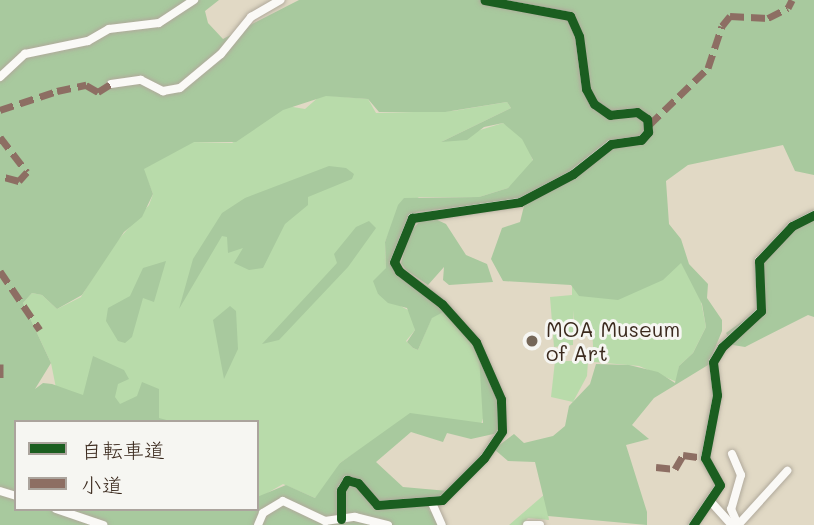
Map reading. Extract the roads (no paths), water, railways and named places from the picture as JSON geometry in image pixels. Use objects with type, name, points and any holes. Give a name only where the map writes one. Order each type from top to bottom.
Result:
[{"type":"street","points":[[0,77],[25,54],[88,41],[109,29],[159,23],[194,0]]},
{"type":"street","points":[[111,84],[141,80],[163,90],[180,88],[221,54],[251,17],[281,0]]},
{"type":"street","points":[[341,519],[341,490],[348,480],[354,480],[376,505],[405,500],[432,503],[442,500],[497,442],[503,407],[476,342],[442,304],[399,271],[396,255],[412,218],[520,202],[573,174],[611,144],[641,140],[649,125],[637,112],[610,115],[594,104],[586,89],[579,36],[570,16],[484,0]]},
{"type":"street","points":[[693,525],[712,503],[720,485],[705,458],[717,395],[713,362],[722,347],[761,312],[759,261],[792,226],[814,215]]},
{"type":"street","points":[[732,454],[741,475],[731,509],[739,525],[787,471]]},
{"type":"street","points":[[258,525],[262,513],[282,501],[325,520],[362,518],[388,525]]},
{"type":"street","points":[[432,503],[442,525]]},
{"type":"street","points":[[712,503],[732,525]]},
{"type":"street","points":[[62,511],[103,525]]},
{"type":"street","points":[[527,525],[540,525]]},
{"type":"place","name":"MOA Museum of Art","points":[[532,341]]}]
